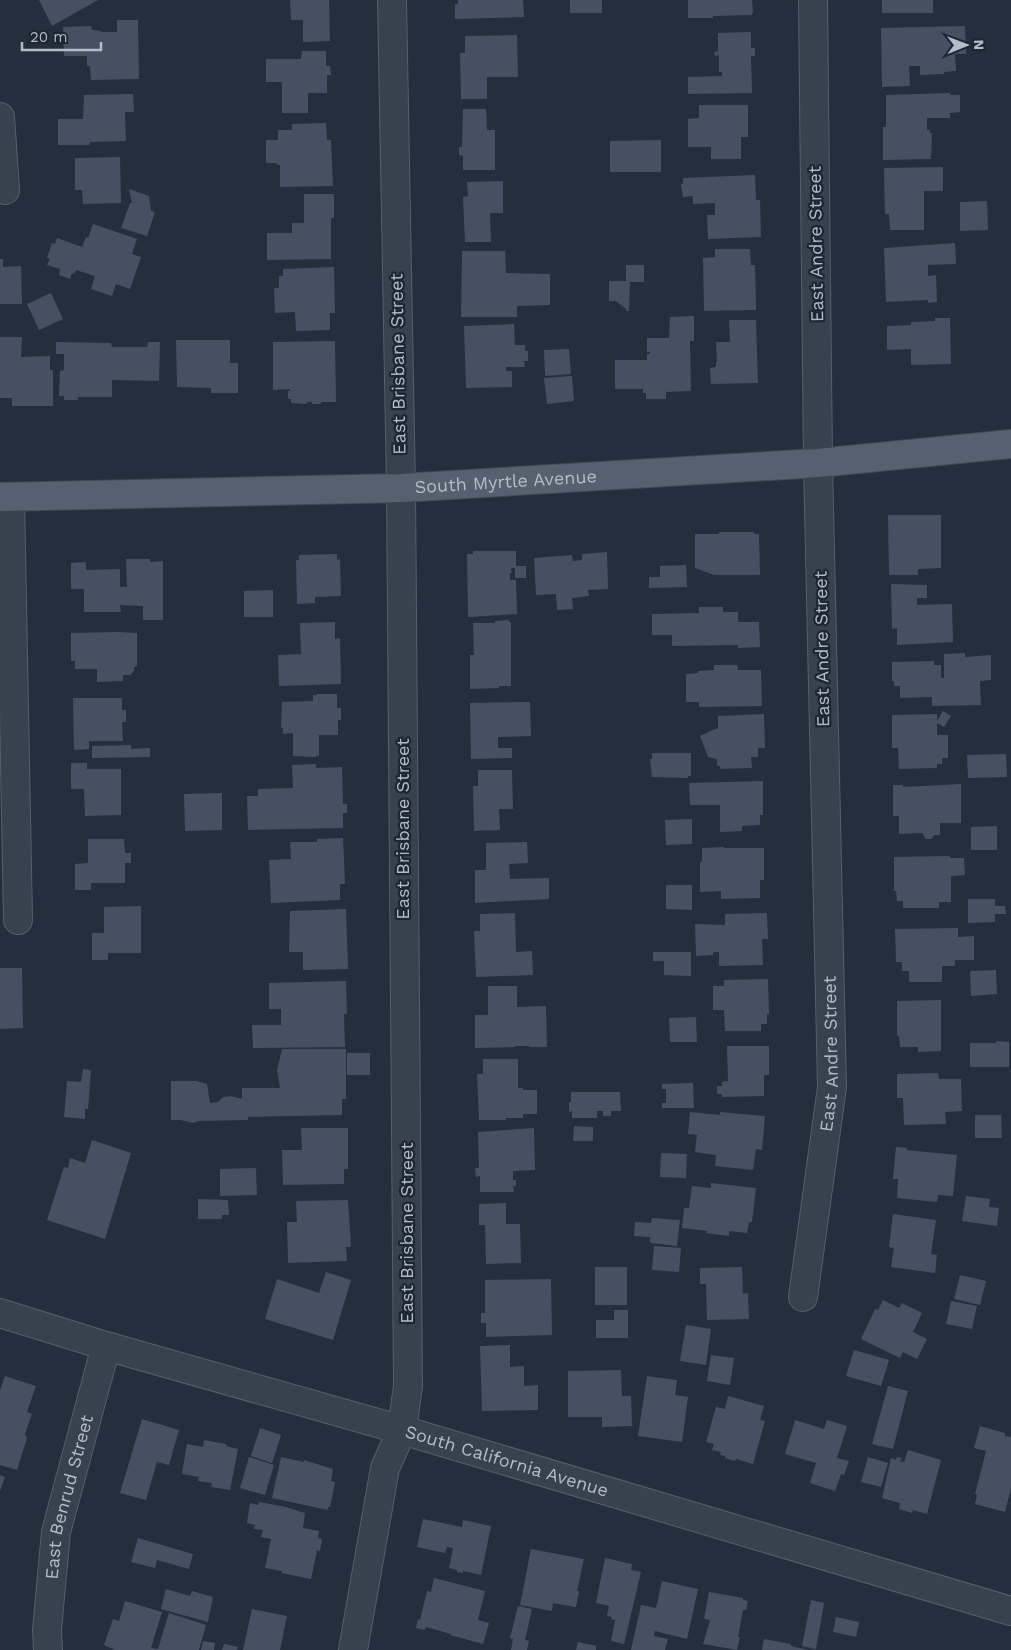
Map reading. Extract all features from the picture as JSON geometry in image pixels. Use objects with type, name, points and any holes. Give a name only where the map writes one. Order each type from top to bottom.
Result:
[{"type":"main road","name":"South Myrtle Avenue","points":[[5,498],[400,488],[818,463],[1011,444]]},
{"type":"street","name":"East Brisbane Street","points":[[353,1650],[385,1468],[402,1430],[408,1376],[400,488],[392,0]]},
{"type":"street","name":"East Andre Street","points":[[803,1296],[832,1087],[818,463],[813,0]]},
{"type":"street","points":[[0,117],[5,190]]},
{"type":"street","points":[[5,498],[18,920]]},
{"type":"street","name":"South California Avenue","points":[[0,1313],[106,1346],[402,1430],[1011,1611]]},
{"type":"street","name":"East Benrud Street","points":[[48,1650],[47,1630],[56,1532],[106,1346]]},
{"type":"building","points":[[39,0],[98,0],[52,26]]},
{"type":"building","points":[[290,0],[329,0],[330,41],[303,42],[303,20],[291,20]]},
{"type":"building","points":[[458,0],[523,0],[524,17],[455,19],[455,4],[458,4]]},
{"type":"building","points":[[570,0],[602,0],[602,13],[570,13]]},
{"type":"building","points":[[688,0],[752,0],[753,13],[752,15],[713,16],[713,18],[688,18]]},
{"type":"building","points":[[882,0],[933,0],[933,13],[882,13]]},
{"type":"building","points":[[117,20],[138,20],[139,79],[91,80],[90,66],[87,66],[87,56],[64,56],[63,27],[91,26],[92,30],[117,32]]},
{"type":"building","points":[[965,26],[966,54],[955,54],[956,71],[944,72],[944,74],[920,75],[920,66],[909,66],[910,86],[882,87],[881,28]]},
{"type":"building","points":[[751,32],[751,48],[755,48],[755,56],[751,56],[752,93],[688,94],[688,77],[722,76],[722,72],[719,72],[719,55],[715,56],[714,52],[718,51],[718,33]]},
{"type":"building","points":[[517,35],[518,77],[487,77],[487,99],[461,99],[460,53],[465,53],[465,36]]},
{"type":"building","points":[[302,51],[326,51],[326,66],[330,66],[331,75],[327,75],[327,93],[308,93],[308,113],[282,113],[282,82],[266,82],[266,59],[301,59]]},
{"type":"building","points":[[950,93],[950,95],[960,95],[960,112],[950,113],[950,118],[927,118],[927,130],[930,130],[930,133],[932,133],[931,159],[883,160],[883,127],[886,127],[886,95]]},
{"type":"building","points":[[133,94],[134,112],[125,112],[126,141],[90,142],[89,145],[58,145],[58,119],[83,119],[84,95]]},
{"type":"building","points":[[699,105],[748,105],[748,137],[741,137],[741,159],[711,159],[711,147],[688,147],[688,119],[699,118]]},
{"type":"building","points":[[463,109],[486,109],[487,130],[495,130],[495,170],[463,170],[463,156],[459,155],[459,147],[462,147]]},
{"type":"building","points":[[326,123],[327,140],[331,140],[333,186],[280,187],[280,165],[277,165],[277,163],[266,163],[266,140],[278,140],[278,130],[292,130],[292,124]]},
{"type":"building","points":[[661,140],[661,172],[610,172],[610,141]]},
{"type":"building","points":[[120,157],[121,203],[83,204],[82,190],[75,190],[75,158]]},
{"type":"building","points":[[943,167],[943,191],[924,191],[924,230],[890,230],[889,214],[885,214],[884,168]]},
{"type":"building","points":[[755,175],[756,200],[760,200],[761,237],[708,239],[707,215],[715,215],[715,203],[693,204],[693,196],[683,197],[681,184],[683,184],[683,178]]},
{"type":"building","points":[[503,181],[503,213],[490,213],[491,242],[465,242],[463,197],[468,196],[467,182]]},
{"type":"building","points":[[129,189],[149,196],[151,211],[155,212],[147,236],[121,228],[130,203],[132,203]]},
{"type":"building","points":[[304,194],[334,194],[334,218],[331,218],[331,259],[267,260],[267,233],[292,233],[292,223],[304,223]]},
{"type":"building","points":[[987,201],[988,230],[960,231],[960,202]]},
{"type":"building","points":[[93,224],[137,239],[132,254],[141,257],[130,289],[116,284],[112,296],[91,289],[95,276],[76,270],[74,274],[72,273],[70,279],[59,275],[60,269],[47,265],[50,259],[47,258],[52,243],[55,244],[57,238],[82,247],[86,237],[88,238]]},
{"type":"building","points":[[955,243],[956,264],[928,265],[928,276],[936,275],[937,302],[928,303],[928,300],[886,302],[884,248]]},
{"type":"building","points":[[715,249],[750,249],[751,265],[755,265],[756,310],[704,311],[703,258],[715,257]]},
{"type":"building","points":[[462,251],[505,251],[506,273],[550,274],[550,305],[517,306],[517,317],[461,317]]},
{"type":"building","points":[[0,259],[3,259],[3,267],[21,266],[22,304],[0,304]]},
{"type":"building","points":[[626,265],[644,265],[644,282],[630,282],[629,311],[626,311],[616,301],[609,301],[609,281],[626,281]]},
{"type":"building","points":[[334,267],[335,313],[330,313],[330,330],[296,331],[295,312],[275,313],[274,288],[279,288],[279,276],[283,276],[283,269]]},
{"type":"building","points":[[51,293],[63,319],[39,330],[27,304]]},
{"type":"building","points":[[694,316],[694,341],[690,341],[691,391],[666,392],[666,399],[646,399],[646,393],[643,393],[643,389],[615,389],[615,360],[647,360],[647,354],[650,354],[650,352],[647,352],[647,338],[669,338],[670,317]]},
{"type":"building","points":[[935,318],[950,318],[951,364],[911,365],[911,349],[887,350],[887,326],[935,321]]},
{"type":"building","points":[[729,320],[756,320],[758,383],[711,384],[710,368],[716,367],[717,362],[716,342],[730,342]]},
{"type":"building","points":[[514,324],[515,345],[525,345],[525,351],[528,351],[528,361],[524,361],[525,367],[506,367],[506,371],[512,371],[512,387],[466,388],[464,326]]},
{"type":"building","points":[[0,337],[22,337],[21,357],[50,356],[50,370],[53,370],[53,406],[12,406],[12,398],[0,398]]},
{"type":"building","points":[[176,340],[230,340],[230,363],[238,363],[238,393],[211,393],[211,388],[177,387]]},
{"type":"building","points":[[335,341],[336,402],[321,402],[321,404],[312,404],[312,402],[307,402],[307,404],[291,403],[291,399],[288,399],[288,391],[290,389],[273,390],[273,342]]},
{"type":"building","points":[[56,342],[111,343],[112,347],[147,347],[148,342],[160,342],[159,381],[112,380],[112,397],[78,397],[78,400],[64,400],[64,396],[59,396],[60,371],[64,370],[64,354],[56,354]]},
{"type":"building","points":[[569,349],[571,374],[545,376],[544,350]]},
{"type":"building","points":[[572,376],[574,401],[547,404],[544,378]]},
{"type":"building","points":[[888,515],[941,515],[941,568],[918,569],[918,575],[889,575]]},
{"type":"building","points":[[719,532],[754,532],[754,534],[759,534],[760,575],[714,575],[695,568],[695,534],[719,534]]},
{"type":"building","points":[[473,551],[516,551],[516,566],[526,566],[526,578],[515,578],[515,568],[511,568],[512,573],[510,573],[510,580],[516,580],[517,614],[468,617],[467,554],[473,554]]},
{"type":"building","points":[[607,552],[608,589],[588,590],[589,596],[572,598],[573,609],[557,610],[556,594],[536,595],[534,558],[572,555],[573,561],[582,560],[582,554]]},
{"type":"building","points":[[337,554],[337,560],[340,559],[341,596],[315,597],[315,603],[297,604],[296,560],[299,560],[299,555]]},
{"type":"building","points":[[126,559],[150,559],[150,562],[163,561],[163,620],[143,620],[143,606],[120,605],[121,612],[84,612],[84,589],[71,589],[71,563],[86,562],[86,570],[120,569],[120,587],[127,587]]},
{"type":"building","points":[[686,565],[687,587],[649,588],[649,577],[660,577],[660,566]]},
{"type":"building","points":[[891,584],[927,585],[927,598],[917,598],[917,605],[952,604],[953,642],[897,645],[897,628],[892,629]]},
{"type":"building","points":[[273,590],[273,617],[244,617],[244,591]]},
{"type":"building","points":[[699,607],[723,607],[723,612],[738,612],[738,622],[759,622],[760,647],[738,648],[738,645],[672,646],[672,635],[652,635],[652,614],[699,613]]},
{"type":"building","points":[[509,620],[511,622],[511,686],[470,689],[470,655],[474,655],[473,623],[495,623],[495,621]]},
{"type":"building","points":[[335,622],[335,639],[340,638],[341,684],[279,686],[278,655],[301,654],[300,623]]},
{"type":"building","points":[[71,633],[137,633],[137,666],[134,667],[134,671],[130,675],[123,675],[123,681],[97,682],[97,669],[75,669],[75,661],[71,661]]},
{"type":"building","points":[[965,653],[965,657],[991,655],[991,680],[980,681],[981,705],[932,706],[932,697],[900,698],[900,686],[894,686],[894,681],[892,681],[892,662],[934,661],[934,665],[941,665],[941,678],[944,678],[944,654]]},
{"type":"building","points":[[714,665],[737,665],[738,670],[761,670],[762,706],[699,707],[699,702],[686,702],[686,674],[714,670]]},
{"type":"building","points":[[337,694],[337,708],[341,708],[341,720],[338,720],[338,735],[319,735],[319,756],[293,756],[293,733],[283,734],[283,728],[281,728],[282,702],[313,701],[313,695]]},
{"type":"building","points":[[73,698],[122,698],[122,710],[126,710],[126,722],[122,722],[123,741],[89,741],[89,749],[74,750]]},
{"type":"building","points":[[530,702],[531,736],[498,737],[498,748],[512,748],[512,758],[471,759],[470,703]]},
{"type":"building","points":[[943,711],[951,716],[944,727],[937,723],[937,735],[948,735],[948,758],[942,758],[942,764],[937,764],[937,768],[899,769],[898,748],[892,748],[892,715],[937,714],[937,721]]},
{"type":"building","points":[[764,714],[765,748],[758,748],[758,757],[751,757],[752,768],[720,769],[720,766],[717,766],[717,759],[708,757],[700,736],[718,728],[718,716]]},
{"type":"building","points":[[131,745],[131,749],[150,748],[150,757],[92,758],[92,746]]},
{"type":"building","points":[[652,753],[691,753],[691,776],[688,776],[688,778],[652,777],[650,759],[652,759]]},
{"type":"building","points":[[1006,754],[1007,777],[968,778],[967,755]]},
{"type":"building","points":[[71,763],[87,763],[87,769],[121,769],[121,815],[85,816],[84,789],[71,789]]},
{"type":"building","points":[[316,764],[316,768],[342,767],[343,804],[347,804],[347,813],[343,813],[343,828],[248,830],[247,796],[258,796],[258,789],[293,788],[292,765]]},
{"type":"building","points":[[478,770],[512,770],[513,809],[499,809],[500,830],[474,831],[473,786],[478,786]]},
{"type":"building","points":[[763,781],[763,815],[760,815],[760,825],[742,826],[742,831],[720,832],[720,805],[690,805],[689,783]]},
{"type":"building","points":[[961,784],[961,823],[940,823],[940,835],[934,835],[932,839],[926,839],[922,833],[899,834],[899,816],[893,816],[893,785],[903,785],[903,787]]},
{"type":"building","points":[[222,793],[222,830],[185,831],[184,794]]},
{"type":"building","points":[[692,819],[692,844],[666,845],[665,820]]},
{"type":"building","points":[[997,826],[997,850],[971,850],[971,827]]},
{"type":"building","points":[[343,838],[345,884],[340,884],[340,900],[271,903],[269,860],[291,859],[290,842],[317,842],[317,839]]},
{"type":"building","points":[[88,839],[124,839],[125,853],[131,853],[131,863],[125,863],[125,883],[91,883],[91,890],[75,890],[75,864],[88,863]]},
{"type":"building","points":[[527,842],[528,863],[509,864],[510,879],[549,878],[549,899],[475,903],[475,870],[486,870],[486,843]]},
{"type":"building","points":[[702,848],[764,848],[764,880],[760,880],[760,898],[721,899],[721,891],[700,892]]},
{"type":"building","points":[[950,856],[950,858],[964,858],[965,875],[951,876],[951,902],[939,902],[939,908],[903,908],[903,901],[897,901],[896,891],[894,891],[894,857]]},
{"type":"building","points":[[666,885],[692,885],[692,910],[666,909]]},
{"type":"building","points":[[968,899],[995,899],[995,906],[1005,906],[1006,914],[995,914],[995,922],[968,923]]},
{"type":"building","points":[[141,906],[141,953],[108,953],[108,960],[92,960],[92,933],[104,933],[104,907]]},
{"type":"building","points":[[346,909],[348,969],[303,970],[303,952],[289,952],[290,911]]},
{"type":"building","points":[[515,913],[516,952],[532,951],[533,975],[476,977],[474,931],[480,931],[480,914]]},
{"type":"building","points":[[767,913],[768,939],[762,939],[763,965],[719,966],[719,952],[713,952],[713,955],[696,956],[695,924],[725,925],[725,914]]},
{"type":"building","points":[[958,928],[958,937],[974,936],[974,960],[955,960],[955,966],[942,966],[942,982],[909,982],[909,971],[902,971],[902,962],[896,962],[895,929]]},
{"type":"building","points":[[653,952],[691,952],[691,976],[664,975],[664,961],[653,961]]},
{"type":"building","points":[[0,968],[22,968],[23,1028],[0,1029]]},
{"type":"building","points":[[996,970],[997,994],[971,996],[970,971]]},
{"type":"building","points":[[768,979],[769,1014],[767,1014],[767,1024],[761,1024],[761,1031],[725,1031],[724,1010],[713,1010],[713,986],[724,986],[724,980]]},
{"type":"building","points":[[346,981],[345,1047],[253,1048],[252,1025],[281,1025],[281,1009],[269,1009],[269,983]]},
{"type":"building","points":[[488,986],[517,986],[517,1007],[546,1006],[547,1047],[475,1048],[475,1015],[488,1015]]},
{"type":"building","points":[[941,1000],[941,1051],[918,1052],[918,1047],[900,1047],[899,1036],[897,1036],[897,1001]]},
{"type":"building","points":[[696,1017],[697,1042],[670,1042],[669,1018]]},
{"type":"building","points":[[996,1041],[1009,1042],[1009,1067],[970,1067],[970,1043],[996,1043]]},
{"type":"building","points":[[727,1046],[769,1046],[769,1075],[764,1075],[764,1096],[722,1097],[722,1094],[717,1094],[717,1086],[722,1086],[722,1082],[728,1081]]},
{"type":"building","points":[[282,1049],[346,1049],[346,1099],[342,1099],[342,1115],[248,1117],[248,1120],[198,1121],[193,1123],[171,1120],[171,1081],[196,1081],[207,1084],[210,1103],[218,1102],[223,1097],[231,1096],[242,1099],[242,1088],[280,1088],[277,1070]]},
{"type":"building","points":[[347,1053],[370,1053],[370,1075],[347,1075]]},
{"type":"building","points":[[483,1059],[518,1059],[518,1088],[537,1090],[537,1114],[523,1114],[523,1118],[506,1118],[506,1120],[479,1120],[477,1074],[483,1074]]},
{"type":"building","points":[[83,1069],[91,1070],[88,1109],[85,1109],[85,1119],[64,1117],[67,1081],[81,1082]]},
{"type":"building","points":[[938,1073],[939,1079],[961,1079],[962,1111],[945,1112],[946,1124],[904,1125],[903,1098],[897,1098],[897,1074]]},
{"type":"building","points":[[693,1083],[694,1108],[662,1108],[662,1103],[666,1103],[666,1089],[662,1089],[662,1084]]},
{"type":"building","points":[[571,1092],[620,1092],[621,1111],[611,1111],[611,1116],[603,1116],[603,1111],[597,1111],[597,1118],[572,1118],[572,1111],[569,1112]]},
{"type":"building","points":[[690,1112],[720,1115],[720,1112],[765,1116],[762,1150],[756,1149],[753,1170],[715,1166],[716,1155],[695,1152],[697,1135],[688,1134]]},
{"type":"building","points":[[975,1115],[1001,1115],[1002,1138],[975,1138]]},
{"type":"building","points":[[574,1126],[593,1127],[593,1141],[573,1141]]},
{"type":"building","points":[[301,1128],[348,1128],[348,1169],[344,1169],[344,1184],[283,1185],[282,1150],[302,1150]]},
{"type":"building","points":[[534,1128],[535,1170],[513,1171],[513,1180],[516,1180],[516,1186],[513,1186],[514,1192],[480,1192],[480,1176],[476,1177],[475,1168],[479,1168],[478,1132]]},
{"type":"building","points":[[92,1140],[131,1153],[105,1239],[47,1220],[64,1167],[68,1168],[70,1158],[85,1163]]},
{"type":"building","points":[[896,1147],[907,1148],[906,1150],[957,1155],[953,1196],[938,1195],[937,1202],[897,1198],[898,1179],[893,1179]]},
{"type":"building","points":[[661,1153],[687,1154],[686,1178],[660,1177]]},
{"type":"building","points":[[256,1168],[257,1195],[220,1196],[220,1169]]},
{"type":"building","points":[[711,1183],[756,1188],[752,1222],[749,1222],[747,1233],[729,1231],[729,1236],[682,1228],[684,1208],[689,1208],[692,1186],[711,1188]]},
{"type":"building","points":[[966,1196],[990,1199],[989,1207],[999,1208],[997,1226],[962,1221]]},
{"type":"building","points":[[198,1199],[228,1200],[229,1215],[222,1215],[222,1219],[198,1219]]},
{"type":"building","points":[[348,1200],[351,1247],[346,1247],[347,1261],[288,1263],[287,1222],[297,1222],[296,1201]]},
{"type":"building","points":[[506,1203],[506,1224],[520,1224],[521,1263],[486,1264],[485,1225],[479,1225],[479,1204]]},
{"type":"building","points":[[893,1214],[936,1220],[931,1254],[937,1255],[935,1273],[891,1267],[894,1248],[889,1247]]},
{"type":"building","points":[[652,1218],[680,1220],[677,1246],[650,1243],[650,1237],[634,1236],[635,1222],[651,1223]]},
{"type":"building","points":[[654,1246],[681,1248],[679,1272],[652,1270]]},
{"type":"building","points":[[595,1267],[627,1267],[627,1305],[595,1305]]},
{"type":"building","points":[[742,1267],[743,1294],[748,1293],[749,1319],[707,1320],[706,1284],[700,1284],[700,1268]]},
{"type":"building","points":[[326,1272],[351,1280],[333,1340],[265,1319],[277,1279],[319,1293]]},
{"type":"building","points":[[960,1275],[986,1281],[980,1305],[954,1299]]},
{"type":"building","points":[[551,1279],[552,1335],[486,1337],[486,1323],[481,1323],[481,1313],[485,1313],[485,1280]]},
{"type":"building","points":[[883,1300],[899,1308],[902,1303],[922,1313],[913,1332],[927,1339],[917,1359],[903,1352],[900,1358],[861,1339],[875,1309],[878,1310]]},
{"type":"building","points":[[951,1301],[977,1306],[972,1329],[946,1324]]},
{"type":"building","points":[[614,1310],[628,1310],[628,1338],[596,1338],[596,1320],[614,1320]]},
{"type":"building","points":[[686,1325],[711,1329],[706,1365],[680,1361]]},
{"type":"building","points":[[510,1345],[510,1367],[524,1366],[524,1386],[538,1385],[538,1410],[482,1411],[480,1346]]},
{"type":"building","points":[[854,1350],[889,1360],[881,1386],[846,1376]]},
{"type":"building","points":[[711,1355],[734,1358],[730,1385],[707,1381]]},
{"type":"building","points":[[621,1370],[622,1396],[631,1396],[632,1426],[602,1427],[602,1417],[568,1417],[568,1371]]},
{"type":"building","points":[[5,1376],[36,1386],[27,1412],[32,1414],[25,1434],[27,1438],[17,1470],[0,1465],[0,1390]]},
{"type":"building","points":[[647,1376],[677,1380],[675,1395],[688,1397],[682,1442],[638,1436]]},
{"type":"building","points":[[888,1386],[908,1391],[893,1449],[872,1444]]},
{"type":"building","points":[[728,1396],[764,1406],[760,1420],[765,1421],[753,1464],[725,1458],[725,1456],[720,1455],[721,1452],[712,1450],[714,1444],[706,1442],[716,1407],[725,1409]]},
{"type":"building","points":[[142,1419],[179,1430],[169,1465],[157,1462],[146,1500],[120,1493]]},
{"type":"building","points":[[795,1420],[824,1429],[827,1420],[847,1426],[837,1458],[849,1461],[844,1475],[841,1474],[835,1491],[810,1483],[816,1463],[785,1454]]},
{"type":"building","points":[[980,1426],[1005,1433],[1005,1436],[1011,1437],[1011,1488],[1005,1512],[975,1504],[977,1495],[975,1494],[986,1451],[974,1448]]},
{"type":"building","points":[[260,1428],[281,1435],[272,1463],[251,1456]]},
{"type":"building","points":[[204,1440],[226,1444],[226,1446],[238,1449],[230,1490],[211,1487],[212,1483],[198,1481],[199,1477],[182,1474],[187,1444],[203,1447]]},
{"type":"building","points":[[908,1450],[941,1460],[927,1514],[913,1510],[912,1513],[899,1509],[900,1503],[882,1498],[891,1458],[896,1460],[897,1457],[902,1458],[900,1461],[904,1462]]},
{"type":"building","points":[[249,1457],[274,1465],[265,1495],[240,1488]]},
{"type":"building","points":[[281,1457],[304,1462],[304,1460],[333,1469],[331,1481],[335,1482],[328,1510],[272,1498]]},
{"type":"building","points":[[868,1457],[888,1463],[881,1487],[861,1482]]},
{"type":"building","points":[[0,1475],[5,1477],[0,1491]]},
{"type":"building","points":[[259,1502],[305,1513],[303,1528],[319,1531],[318,1538],[322,1539],[320,1551],[317,1550],[311,1579],[265,1568],[271,1539],[261,1537],[263,1530],[254,1529],[255,1525],[247,1523],[250,1503],[258,1505]]},
{"type":"building","points":[[423,1519],[462,1527],[463,1520],[491,1526],[481,1575],[463,1571],[463,1573],[457,1572],[457,1570],[449,1568],[453,1548],[447,1547],[445,1553],[417,1547]]},
{"type":"building","points":[[138,1538],[193,1554],[189,1569],[157,1560],[155,1568],[131,1562]]},
{"type":"building","points":[[531,1549],[584,1559],[577,1591],[579,1591],[576,1607],[553,1603],[552,1611],[520,1605]]},
{"type":"building","points":[[605,1558],[632,1564],[631,1570],[641,1572],[624,1644],[611,1641],[615,1620],[607,1616],[609,1606],[596,1603]]},
{"type":"building","points":[[434,1578],[485,1591],[478,1620],[489,1623],[483,1644],[426,1627],[425,1630],[416,1628],[418,1619],[420,1620],[427,1591],[431,1592]]},
{"type":"building","points":[[662,1581],[698,1589],[687,1639],[655,1631],[654,1636],[668,1639],[665,1650],[631,1650],[641,1605],[656,1608]]},
{"type":"building","points":[[166,1589],[190,1596],[192,1591],[213,1597],[208,1622],[161,1609]]},
{"type":"building","points":[[709,1592],[743,1598],[743,1600],[748,1601],[746,1610],[743,1610],[737,1650],[703,1644],[710,1620],[704,1619]]},
{"type":"building","points":[[811,1600],[824,1603],[816,1649],[802,1646]]},
{"type":"building","points":[[125,1601],[162,1612],[151,1648],[158,1649],[169,1613],[206,1625],[199,1650],[115,1650],[104,1645],[113,1619],[119,1621]]},
{"type":"building","points":[[518,1606],[532,1609],[525,1640],[529,1641],[527,1650],[511,1650],[513,1639],[510,1638]]},
{"type":"building","points":[[252,1609],[287,1616],[280,1650],[243,1650]]},
{"type":"building","points":[[836,1617],[859,1622],[856,1637],[833,1632]]},
{"type":"building","points":[[764,1639],[791,1644],[791,1646],[808,1650],[762,1650]]},
{"type":"building","points":[[203,1641],[215,1643],[214,1650],[201,1650]]},
{"type":"building","points":[[578,1642],[596,1646],[596,1650],[576,1650]]},
{"type":"building","points":[[224,1644],[238,1647],[237,1650],[222,1650]]}]
